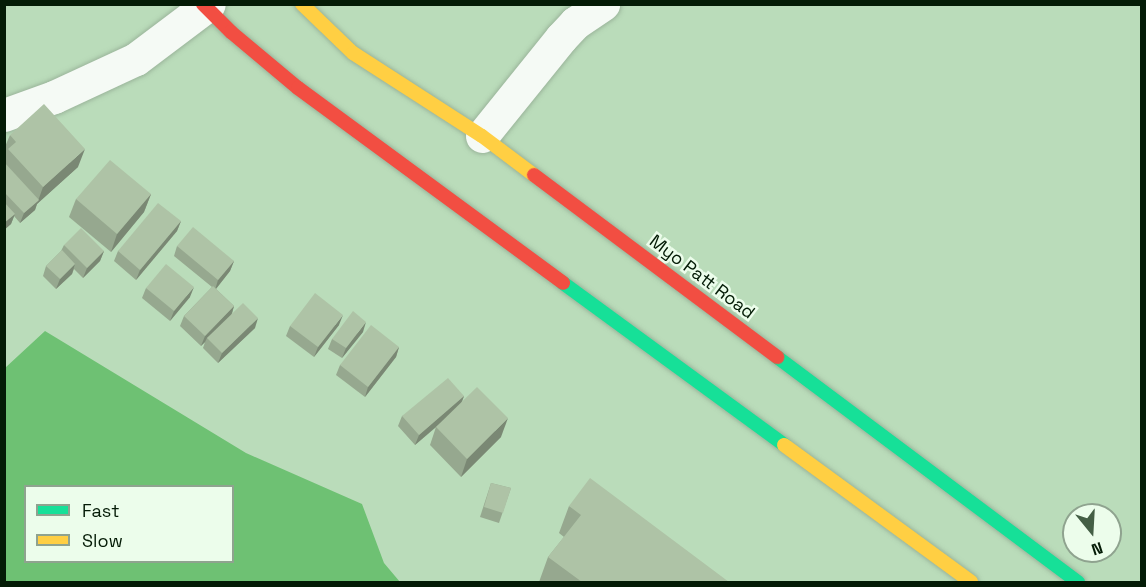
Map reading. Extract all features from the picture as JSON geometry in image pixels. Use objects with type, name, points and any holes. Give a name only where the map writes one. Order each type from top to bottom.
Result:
[{"type":"main road","name":"Myo Patt Road","points":[[302,4],[353,53],[482,136],[1078,582]]},
{"type":"main road","points":[[206,5],[298,88],[971,582]]},
{"type":"street","points":[[482,136],[575,23],[603,4]]},
{"type":"street","points":[[4,115],[54,97],[136,59],[206,5]]},
{"type":"shaded area","points":[[45,331],[246,453],[362,504],[384,563],[400,582],[5,582],[5,368]]},
{"type":"building","points":[[44,104],[85,149],[43,187],[8,149],[16,142],[10,135]]},
{"type":"building","points":[[110,160],[151,194],[117,234],[76,199]]},
{"type":"building","points":[[4,162],[39,200],[24,213],[4,192]]},
{"type":"building","points":[[4,202],[15,214],[4,223]]},
{"type":"building","points":[[158,203],[181,221],[140,270],[118,251]]},
{"type":"building","points":[[193,227],[234,261],[218,280],[177,246]]},
{"type":"building","points":[[81,228],[104,251],[87,268],[64,245]]},
{"type":"building","points":[[62,250],[75,264],[60,279],[46,266]]},
{"type":"building","points":[[166,264],[194,287],[174,311],[146,288]]},
{"type":"building","points":[[213,286],[234,306],[205,336],[184,316]]},
{"type":"building","points":[[315,293],[343,315],[318,347],[290,326]]},
{"type":"building","points":[[243,303],[258,318],[222,353],[207,338]]},
{"type":"building","points":[[353,311],[366,322],[346,348],[332,339]]},
{"type":"building","points":[[371,325],[399,347],[368,387],[340,365]]},
{"type":"building","points":[[448,378],[464,396],[419,435],[402,416]]},
{"type":"building","points":[[477,387],[508,418],[467,459],[436,427]]},
{"type":"building","points":[[590,478],[729,582],[582,582],[548,557],[581,515],[569,506]]},
{"type":"building","points":[[491,483],[511,488],[503,513],[484,507]]},
{"type":"traffic: fast","points":[[563,283],[784,445]]},
{"type":"traffic: fast","points":[[777,357],[1078,582]]},
{"type":"traffic: slow","points":[[302,4],[353,53],[482,136],[534,175]]},
{"type":"traffic: slow","points":[[784,445],[971,582]]},
{"type":"traffic: jam","points":[[203,4],[231,32],[298,88],[563,283]]},
{"type":"traffic: jam","points":[[534,175],[777,357]]}]
